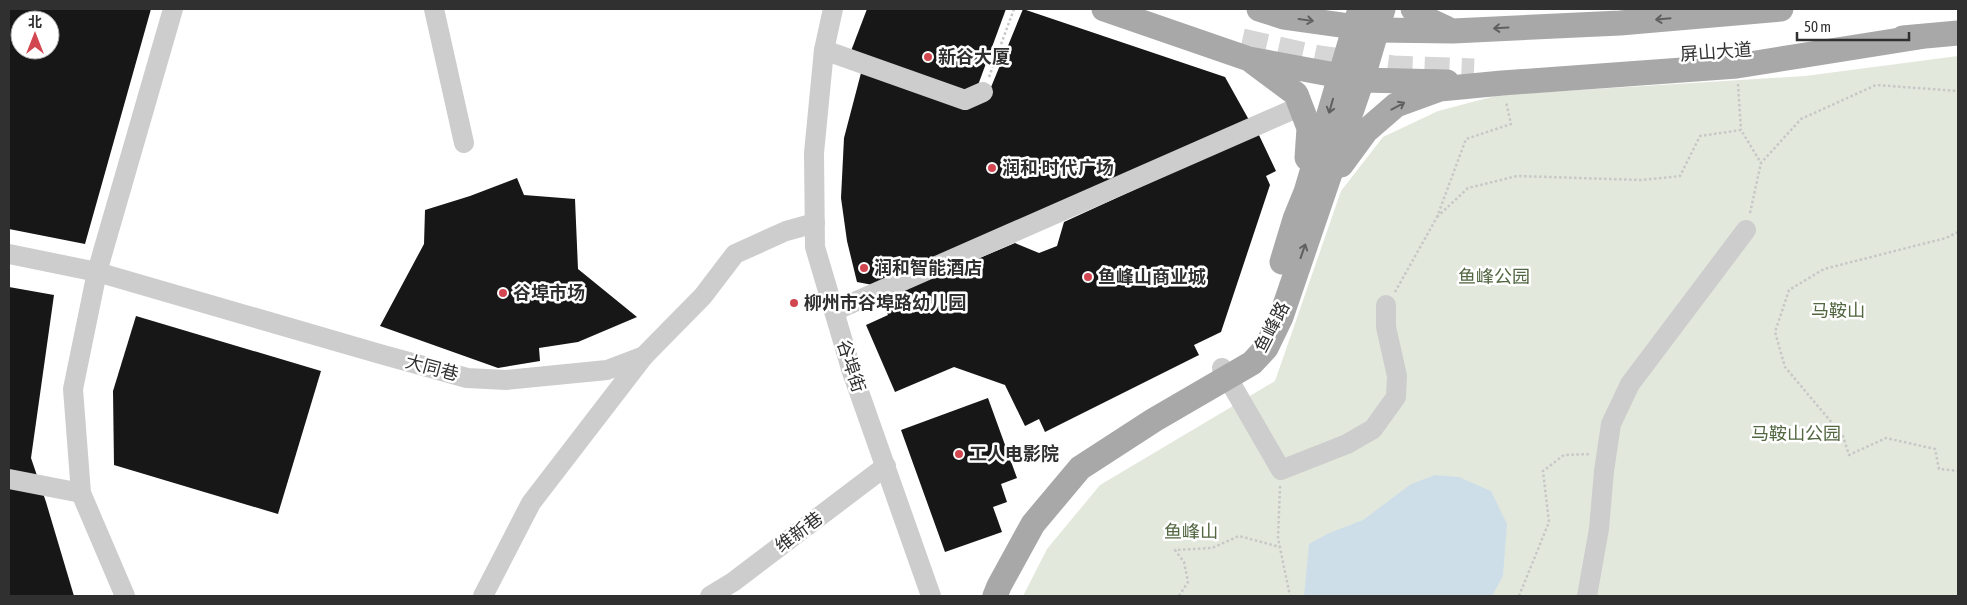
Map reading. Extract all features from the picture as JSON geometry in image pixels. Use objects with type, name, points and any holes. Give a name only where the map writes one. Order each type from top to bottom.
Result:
[{"type":"main road","points":[[1104,9],[1351,78],[1502,83]]},
{"type":"main road","points":[[1150,9],[1246,50],[1296,94],[1309,128],[1314,194]]},
{"type":"main road","name":"屏山大道","points":[[1259,9],[1284,17],[1368,19],[1452,31],[1619,16],[1781,9]]},
{"type":"main road","points":[[1413,9],[1418,15],[1452,31]]},
{"type":"main road","name":"鱼峰路","points":[[983,596],[986,586],[1021,519],[1075,458],[1152,407],[1225,373],[1252,363],[1266,348],[1281,317],[1314,194],[1368,19]]},
{"type":"main road","name":"屏山大道","points":[[1474,70],[1958,33]]},
{"type":"main road","points":[[1314,194],[1366,131],[1396,106],[1440,90],[1502,83],[1737,66],[1919,37]]},
{"type":"main road","name":"鱼峰路","points":[[995,596],[998,586],[1033,524],[1080,468],[1225,373]]},
{"type":"street","points":[[125,596],[82,493],[74,389],[97,272],[173,9]]},
{"type":"street","points":[[434,9],[464,143]]},
{"type":"street","name":"谷埠街","points":[[833,9],[824,50],[814,153],[815,247],[852,372],[931,596]]},
{"type":"street","points":[[824,50],[965,100],[983,92]]},
{"type":"street","points":[[834,312],[1301,106]]},
{"type":"street","name":"大同巷","points":[[9,254],[97,272],[467,378],[506,380],[607,370],[644,356],[703,296],[735,254],[786,231],[815,223]]},
{"type":"street","points":[[1587,596],[1599,529],[1611,424],[1630,384],[1746,230]]},
{"type":"street","points":[[1225,373],[1281,470],[1347,444],[1373,429],[1396,397],[1397,376],[1386,327],[1386,305]]},
{"type":"street","points":[[483,596],[531,502],[644,356]]},
{"type":"street","name":"维新巷","points":[[710,596],[740,576],[886,466]]},
{"type":"street","points":[[9,479],[82,493]]},
{"type":"path","points":[[983,92],[1014,9]]},
{"type":"path","points":[[1737,66],[1741,130],[1761,163]]},
{"type":"path","points":[[1386,305],[1398,288],[1438,217],[1466,139],[1511,124],[1502,83]]},
{"type":"path","points":[[1746,230],[1761,163],[1801,119],[1876,85],[1958,91]]},
{"type":"path","points":[[1438,217],[1468,188],[1517,176],[1641,180],[1680,176],[1700,136],[1741,130]]},
{"type":"path","points":[[1958,232],[1946,238],[1824,269],[1788,290],[1776,332],[1785,367],[1843,436],[1849,455],[1886,438],[1935,449],[1939,469],[1958,471]]},
{"type":"path","points":[[1519,596],[1549,522],[1543,471],[1564,455],[1607,452]]},
{"type":"path","points":[[1281,470],[1278,538],[1290,596]]},
{"type":"path","points":[[1179,596],[1188,582],[1184,562],[1175,550],[1212,548],[1239,536],[1280,548]]},
{"type":"green space","name":"鱼峰公园","points":[[1958,56],[1958,596],[1023,596],[1047,549],[1100,485],[1275,381],[1341,191],[1383,137],[1438,111],[1499,95],[1805,76]]},
{"type":"shaded area","points":[[1435,475],[1459,477],[1491,491],[1507,524],[1503,576],[1492,596],[1304,596],[1309,544],[1329,533],[1363,520],[1411,484]]},
{"type":"building","points":[[9,9],[151,9],[85,244],[9,229]]},
{"type":"building","name":"新谷大厦","points":[[867,9],[1006,9],[974,96],[851,51]]},
{"type":"building","name":"润和·时代广场","points":[[1023,9],[1225,77],[1249,120],[878,286],[857,282],[847,241],[841,198],[844,138],[861,73],[987,97]]},
{"type":"building","name":"鱼峰山商业城","points":[[1258,133],[1276,171],[1266,176],[1270,185],[1221,332],[1194,345],[1199,355],[1045,432],[1039,419],[1025,426],[1005,385],[954,367],[895,392],[866,325],[888,315],[881,300],[1015,243],[1039,253],[1057,246],[1064,222]]},
{"type":"building","name":"谷埠市场","points":[[517,178],[524,195],[575,199],[578,269],[637,317],[578,342],[539,348],[540,361],[498,368],[380,326],[424,244],[425,210],[470,196]]},
{"type":"building","points":[[9,287],[54,295],[31,458],[74,596],[9,596]]},
{"type":"building","points":[[136,316],[321,371],[278,514],[114,465],[113,391]]},
{"type":"building","name":"工人电影院","points":[[988,398],[1017,478],[1001,484],[1007,502],[993,507],[1002,532],[945,552],[901,430]]},
{"type":"tunnel","points":[[1242,41],[1319,58],[1393,68],[1474,71]]},
{"type":"place","name":"新谷大厦","points":[[928,57]]},
{"type":"place","name":"润和·时代广场","points":[[992,168]]},
{"type":"place","name":"润和智能酒店","points":[[864,268]]},
{"type":"place","name":"鱼峰山商业城","points":[[1088,277]]},
{"type":"place","name":"谷埠市场","points":[[503,293]]},
{"type":"place","name":"柳州市谷埠路幼儿园","points":[[794,303]]},
{"type":"place","name":"工人电影院","points":[[959,454]]},
{"type":"park label","name":"马鞍山","points":[[1838,311]]},
{"type":"park label","name":"马鞍山公园","points":[[1796,434]]},
{"type":"park label","name":"鱼峰山","points":[[1191,532]]}]
